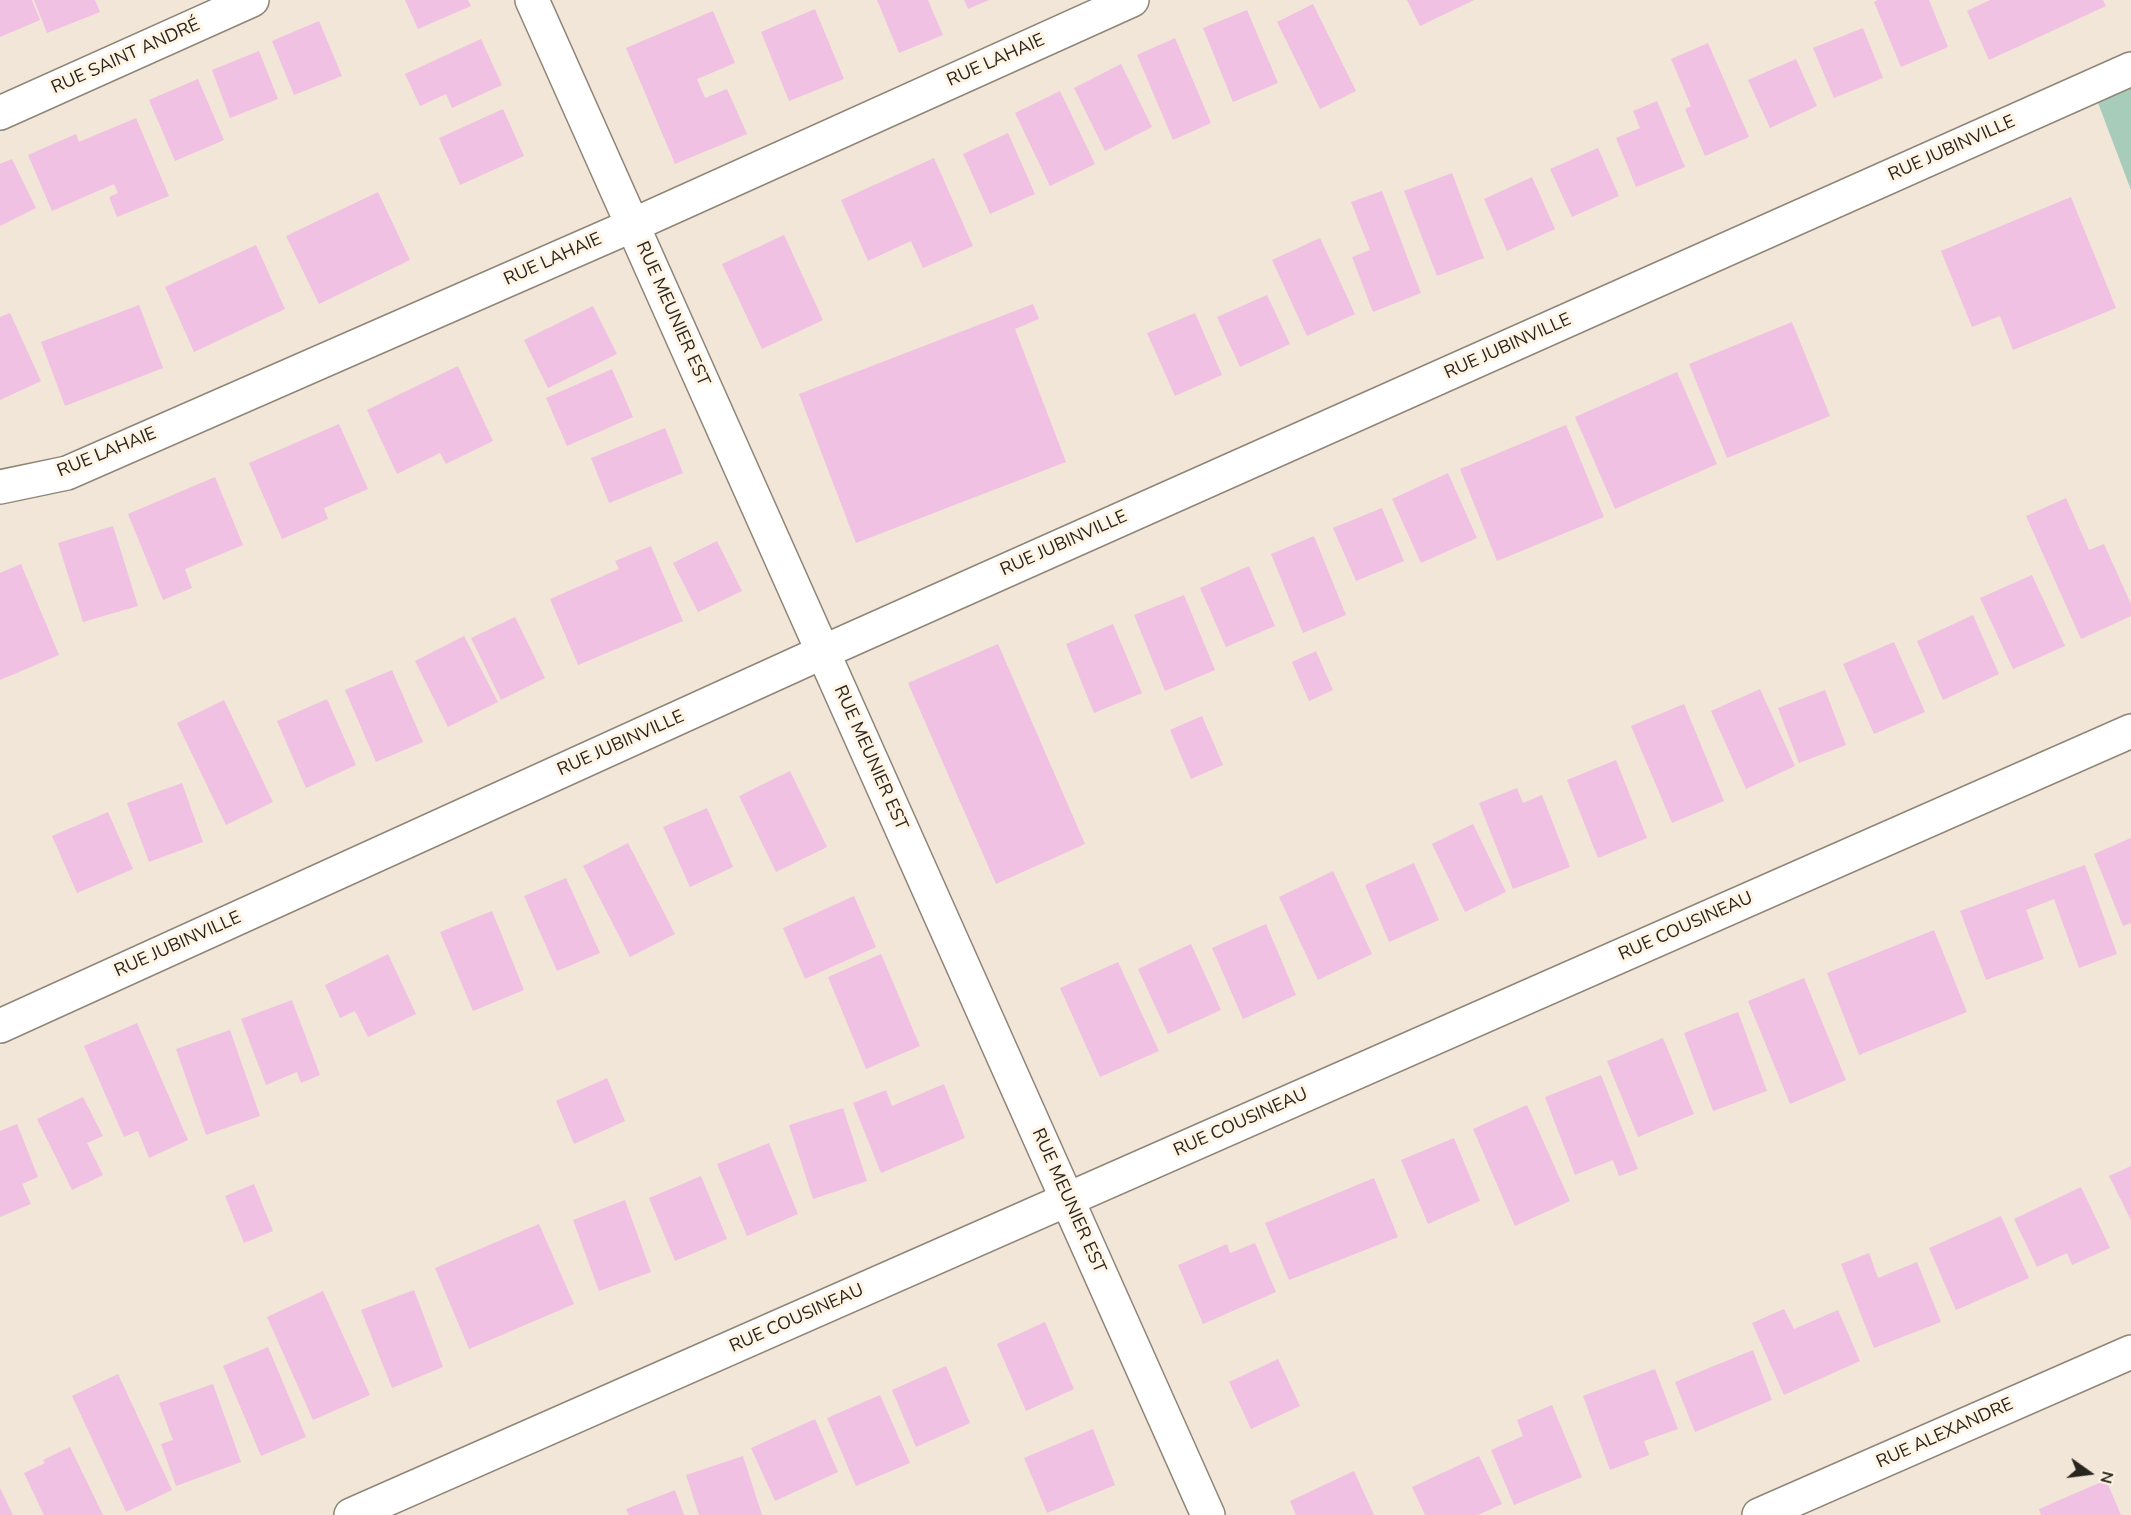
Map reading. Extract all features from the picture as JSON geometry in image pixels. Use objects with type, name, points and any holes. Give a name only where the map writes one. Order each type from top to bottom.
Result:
[{"type":"street","name":"RUE SAINT ANDRÉ","points":[[0,113],[252,0]]},
{"type":"street","name":"RUE MEUNIER EST","points":[[532,0],[1208,1515]]},
{"type":"street","name":"RUE LAHAIE","points":[[0,487],[67,473],[633,225],[1132,0]]},
{"type":"street","name":"RUE JUBINVILLE","points":[[0,1026],[823,651],[2131,69]]},
{"type":"street","name":"RUE COUSINEAU","points":[[351,1515],[2131,731]]},
{"type":"street","name":"RUE ALEXANDRE","points":[[1759,1515],[2131,1352]]},
{"type":"green space","points":[[2131,69],[2131,190],[2092,87]]},
{"type":"building","points":[[0,0],[32,0],[40,20],[0,37]]},
{"type":"building","points":[[34,0],[95,0],[100,12],[47,33]]},
{"type":"building","points":[[405,0],[468,0],[471,6],[418,29]]},
{"type":"building","points":[[877,0],[928,0],[943,35],[899,53]]},
{"type":"building","points":[[964,0],[989,0],[968,9]]},
{"type":"building","points":[[1407,0],[1474,0],[1420,26]]},
{"type":"building","points":[[1878,0],[1929,0],[1948,47],[1901,67],[1874,2]]},
{"type":"building","points":[[1990,0],[2103,0],[2106,6],[1989,60],[1967,11]]},
{"type":"building","points":[[1313,4],[1356,91],[1320,109],[1277,22]]},
{"type":"building","points":[[815,9],[844,79],[789,101],[761,32]]},
{"type":"building","points":[[1247,10],[1278,83],[1233,102],[1203,28]]},
{"type":"building","points":[[713,11],[735,63],[697,79],[705,98],[727,89],[747,134],[675,164],[626,48]]},
{"type":"building","points":[[319,21],[342,76],[294,95],[272,41]]},
{"type":"building","points":[[1863,28],[1883,78],[1834,98],[1813,48]]},
{"type":"building","points":[[1175,38],[1211,123],[1173,140],[1137,55]]},
{"type":"building","points":[[481,39],[502,85],[452,108],[446,94],[420,106],[405,74]]},
{"type":"building","points":[[1708,43],[1749,137],[1705,156],[1685,109],[1691,106],[1671,59]]},
{"type":"building","points":[[259,51],[278,99],[230,118],[212,70]]},
{"type":"building","points":[[1796,59],[1817,106],[1770,128],[1748,80]]},
{"type":"building","points":[[1121,64],[1152,127],[1105,151],[1074,88]]},
{"type":"building","points":[[198,79],[224,140],[175,161],[149,100]]},
{"type":"building","points":[[1060,91],[1095,164],[1050,186],[1015,113]]},
{"type":"building","points":[[1657,101],[1685,167],[1636,187],[1616,138],[1640,128],[1633,111]]},
{"type":"building","points":[[503,109],[524,156],[460,185],[439,138]]},
{"type":"building","points":[[136,118],[169,196],[117,217],[109,197],[118,193],[114,184],[52,211],[28,155],[76,134],[79,142]]},
{"type":"building","points":[[1008,133],[1035,194],[990,214],[963,154]]},
{"type":"building","points":[[1598,148],[1619,196],[1572,217],[1550,169]]},
{"type":"building","points":[[934,158],[973,246],[923,268],[911,241],[868,261],[841,200]]},
{"type":"building","points":[[12,159],[36,208],[0,226],[0,164]]},
{"type":"building","points":[[1452,173],[1484,258],[1437,276],[1404,191]]},
{"type":"building","points":[[1532,177],[1555,229],[1507,251],[1484,199]]},
{"type":"building","points":[[1382,191],[1421,293],[1373,312],[1352,257],[1370,250],[1351,202]]},
{"type":"building","points":[[378,192],[410,260],[319,304],[286,236]]},
{"type":"building","points":[[2071,197],[2116,308],[2013,350],[2000,316],[1972,327],[1941,251]]},
{"type":"building","points":[[784,235],[823,320],[762,349],[722,264]]},
{"type":"building","points":[[1320,238],[1355,314],[1307,336],[1272,260]]},
{"type":"building","points":[[256,245],[285,309],[194,352],[165,287]]},
{"type":"building","points":[[1267,295],[1290,344],[1240,367],[1217,317]]},
{"type":"building","points":[[1033,304],[1039,319],[1015,329],[1066,462],[856,543],[799,394]]},
{"type":"building","points":[[139,305],[163,368],[65,406],[41,342]]},
{"type":"building","points":[[593,306],[617,354],[548,388],[524,340]]},
{"type":"building","points":[[10,313],[41,381],[0,400],[0,317]]},
{"type":"building","points":[[1195,313],[1222,375],[1175,396],[1147,333]]},
{"type":"building","points":[[1792,322],[1830,416],[1727,458],[1689,364]]},
{"type":"building","points":[[458,366],[493,441],[446,464],[440,453],[397,474],[367,410]]},
{"type":"building","points":[[612,369],[633,417],[567,446],[546,398]]},
{"type":"building","points":[[1677,372],[1717,464],[1615,509],[1575,417]]},
{"type":"building","points":[[339,424],[368,489],[324,508],[328,519],[282,539],[249,463]]},
{"type":"building","points":[[1566,425],[1604,517],[1497,561],[1460,469]]},
{"type":"building","points":[[665,428],[683,473],[609,503],[591,458]]},
{"type":"building","points":[[1448,473],[1477,538],[1421,563],[1392,499]]},
{"type":"building","points":[[215,477],[243,545],[185,569],[192,588],[163,600],[128,514]]},
{"type":"building","points":[[2066,498],[2089,550],[2104,544],[2131,604],[2131,616],[2081,639],[2026,516]]},
{"type":"building","points":[[1382,508],[1404,561],[1356,581],[1333,528]]},
{"type":"building","points":[[113,526],[138,606],[83,622],[58,543]]},
{"type":"building","points":[[1314,536],[1346,615],[1303,633],[1271,554]]},
{"type":"building","points":[[717,541],[742,591],[698,612],[673,563]]},
{"type":"building","points":[[651,546],[683,621],[578,665],[550,599],[619,569],[615,561]]},
{"type":"building","points":[[21,564],[59,655],[0,680],[0,573]]},
{"type":"building","points":[[1249,566],[1275,626],[1226,647],[1200,588]]},
{"type":"building","points":[[2032,575],[2065,646],[2013,669],[1980,598]]},
{"type":"building","points":[[1184,595],[1215,670],[1165,691],[1134,615]]},
{"type":"building","points":[[1973,615],[1999,674],[1943,700],[1917,641]]},
{"type":"building","points":[[515,617],[545,678],[501,700],[471,638]]},
{"type":"building","points":[[1113,624],[1142,693],[1094,713],[1066,644]]},
{"type":"building","points":[[464,636],[498,702],[448,727],[415,661]]},
{"type":"building","points":[[1894,642],[1925,712],[1874,734],[1843,664]]},
{"type":"building","points":[[998,644],[1085,844],[996,884],[908,683]]},
{"type":"building","points":[[1316,651],[1333,690],[1309,701],[1292,662]]},
{"type":"building","points":[[392,670],[423,742],[376,762],[345,690]]},
{"type":"building","points":[[1760,689],[1795,766],[1746,789],[1711,711]]},
{"type":"building","points":[[1825,690],[1846,745],[1799,763],[1778,708]]},
{"type":"building","points":[[327,699],[356,765],[306,788],[277,721]]},
{"type":"building","points":[[224,700],[273,802],[226,825],[177,723]]},
{"type":"building","points":[[1684,704],[1724,801],[1672,823],[1631,726]]},
{"type":"building","points":[[1202,716],[1223,765],[1191,779],[1170,730]]},
{"type":"building","points":[[1616,760],[1647,838],[1598,858],[1567,780]]},
{"type":"building","points":[[790,771],[827,847],[776,872],[739,796]]},
{"type":"building","points":[[182,783],[203,842],[149,862],[127,803]]},
{"type":"building","points":[[1517,788],[1523,803],[1542,795],[1570,867],[1513,889],[1479,803]]},
{"type":"building","points":[[707,808],[733,867],[690,887],[663,827]]},
{"type":"building","points":[[108,812],[133,869],[77,893],[52,836]]},
{"type":"building","points":[[1473,824],[1506,892],[1465,912],[1432,844]]},
{"type":"building","points":[[2131,838],[2131,923],[2123,926],[2094,854]]},
{"type":"building","points":[[628,843],[675,934],[630,957],[583,866]]},
{"type":"building","points":[[1414,863],[1439,920],[1389,942],[1365,885]]},
{"type":"building","points":[[2085,865],[2117,954],[2079,968],[2054,899],[2026,910],[2044,959],[1986,980],[1960,911]]},
{"type":"building","points":[[1333,871],[1372,954],[1318,980],[1279,897]]},
{"type":"building","points":[[566,878],[600,953],[557,971],[524,896]]},
{"type":"building","points":[[854,896],[876,947],[805,979],[783,928]]},
{"type":"building","points":[[492,911],[524,990],[473,1011],[440,932]]},
{"type":"building","points":[[1266,924],[1296,995],[1243,1019],[1212,948]]},
{"type":"building","points":[[1934,930],[1967,1012],[1859,1055],[1827,973]]},
{"type":"building","points":[[1191,944],[1221,1010],[1168,1034],[1138,969]]},
{"type":"building","points":[[388,954],[416,1014],[368,1037],[355,1011],[340,1018],[325,985]]},
{"type":"building","points":[[881,954],[920,1046],[866,1069],[828,977]]},
{"type":"building","points":[[1118,962],[1159,1051],[1100,1077],[1060,988]]},
{"type":"building","points":[[1804,978],[1846,1080],[1790,1104],[1748,1001]]},
{"type":"building","points":[[292,1000],[320,1075],[301,1083],[297,1072],[266,1085],[241,1019]]},
{"type":"building","points":[[1738,1012],[1767,1091],[1713,1111],[1684,1033]]},
{"type":"building","points":[[137,1023],[188,1140],[149,1158],[138,1131],[124,1137],[84,1046]]},
{"type":"building","points":[[230,1030],[260,1116],[206,1135],[176,1049]]},
{"type":"building","points":[[1663,1038],[1694,1114],[1638,1137],[1607,1061]]},
{"type":"building","points":[[1601,1075],[1638,1169],[1619,1176],[1613,1160],[1575,1175],[1545,1097]]},
{"type":"building","points":[[607,1078],[625,1121],[574,1144],[556,1101]]},
{"type":"building","points":[[944,1084],[965,1138],[881,1173],[853,1103],[886,1090],[892,1106]]},
{"type":"building","points":[[83,1097],[103,1136],[87,1143],[103,1175],[72,1190],[37,1119]]},
{"type":"building","points":[[1527,1105],[1570,1201],[1515,1226],[1473,1129]]},
{"type":"building","points":[[843,1108],[867,1181],[813,1199],[789,1125]]},
{"type":"building","points":[[17,1124],[38,1177],[22,1184],[31,1204],[0,1217],[0,1131]]},
{"type":"building","points":[[1454,1138],[1480,1201],[1428,1224],[1401,1160]]},
{"type":"building","points":[[769,1143],[798,1214],[747,1236],[717,1164]]},
{"type":"building","points":[[2131,1166],[2131,1220],[2109,1176]]},
{"type":"building","points":[[701,1176],[727,1239],[675,1261],[649,1198]]},
{"type":"building","points":[[1374,1178],[1398,1237],[1289,1280],[1265,1223]]},
{"type":"building","points":[[254,1184],[273,1231],[244,1243],[225,1196]]},
{"type":"building","points":[[2081,1187],[2110,1248],[2072,1265],[2067,1253],[2037,1267],[2014,1219]]},
{"type":"building","points":[[625,1200],[651,1272],[599,1291],[573,1220]]},
{"type":"building","points":[[2001,1216],[2029,1278],[1956,1310],[1929,1248]]},
{"type":"building","points":[[539,1224],[574,1304],[469,1349],[435,1268]]},
{"type":"building","points":[[1255,1243],[1276,1292],[1203,1324],[1178,1265],[1227,1244],[1230,1253]]},
{"type":"building","points":[[1869,1253],[1878,1278],[1917,1262],[1941,1322],[1874,1348],[1841,1264]]},
{"type":"building","points":[[414,1290],[443,1367],[392,1388],[361,1310]]},
{"type":"building","points":[[323,1291],[370,1395],[313,1420],[267,1317]]},
{"type":"building","points":[[1784,1309],[1794,1329],[1838,1310],[1860,1361],[1784,1395],[1752,1323]]},
{"type":"building","points":[[1045,1322],[1074,1389],[1026,1411],[997,1344]]},
{"type":"building","points":[[268,1347],[306,1437],[261,1456],[223,1366]]},
{"type":"building","points":[[1753,1350],[1772,1400],[1695,1432],[1675,1382]]},
{"type":"building","points":[[1278,1359],[1300,1406],[1251,1429],[1229,1382]]},
{"type":"building","points":[[946,1366],[970,1423],[916,1447],[892,1390]]},
{"type":"building","points":[[1655,1369],[1678,1429],[1644,1441],[1649,1455],[1610,1470],[1583,1396]]},
{"type":"building","points":[[118,1374],[172,1490],[126,1512],[72,1396]]},
{"type":"building","points":[[213,1384],[241,1462],[176,1486],[161,1444],[173,1440],[159,1403]]},
{"type":"building","points":[[880,1395],[910,1463],[856,1486],[827,1418]]},
{"type":"building","points":[[1552,1405],[1582,1477],[1514,1505],[1491,1450],[1523,1436],[1517,1420]]},
{"type":"building","points":[[815,1419],[838,1472],[775,1501],[751,1448]]},
{"type":"building","points":[[1093,1429],[1115,1485],[1047,1513],[1024,1458]]},
{"type":"building","points":[[70,1447],[103,1515],[44,1515],[24,1473],[45,1463],[43,1460]]},
{"type":"building","points":[[743,1456],[762,1515],[699,1515],[686,1475]]},
{"type":"building","points":[[1479,1456],[1502,1504],[1478,1515],[1425,1515],[1412,1487]]},
{"type":"building","points":[[1354,1471],[1374,1515],[1296,1515],[1290,1501]]},
{"type":"building","points":[[2106,1480],[2121,1515],[2041,1515],[2039,1509]]},
{"type":"building","points":[[0,1488],[13,1515],[0,1515]]},
{"type":"building","points":[[675,1490],[684,1515],[629,1515],[626,1509]]}]
